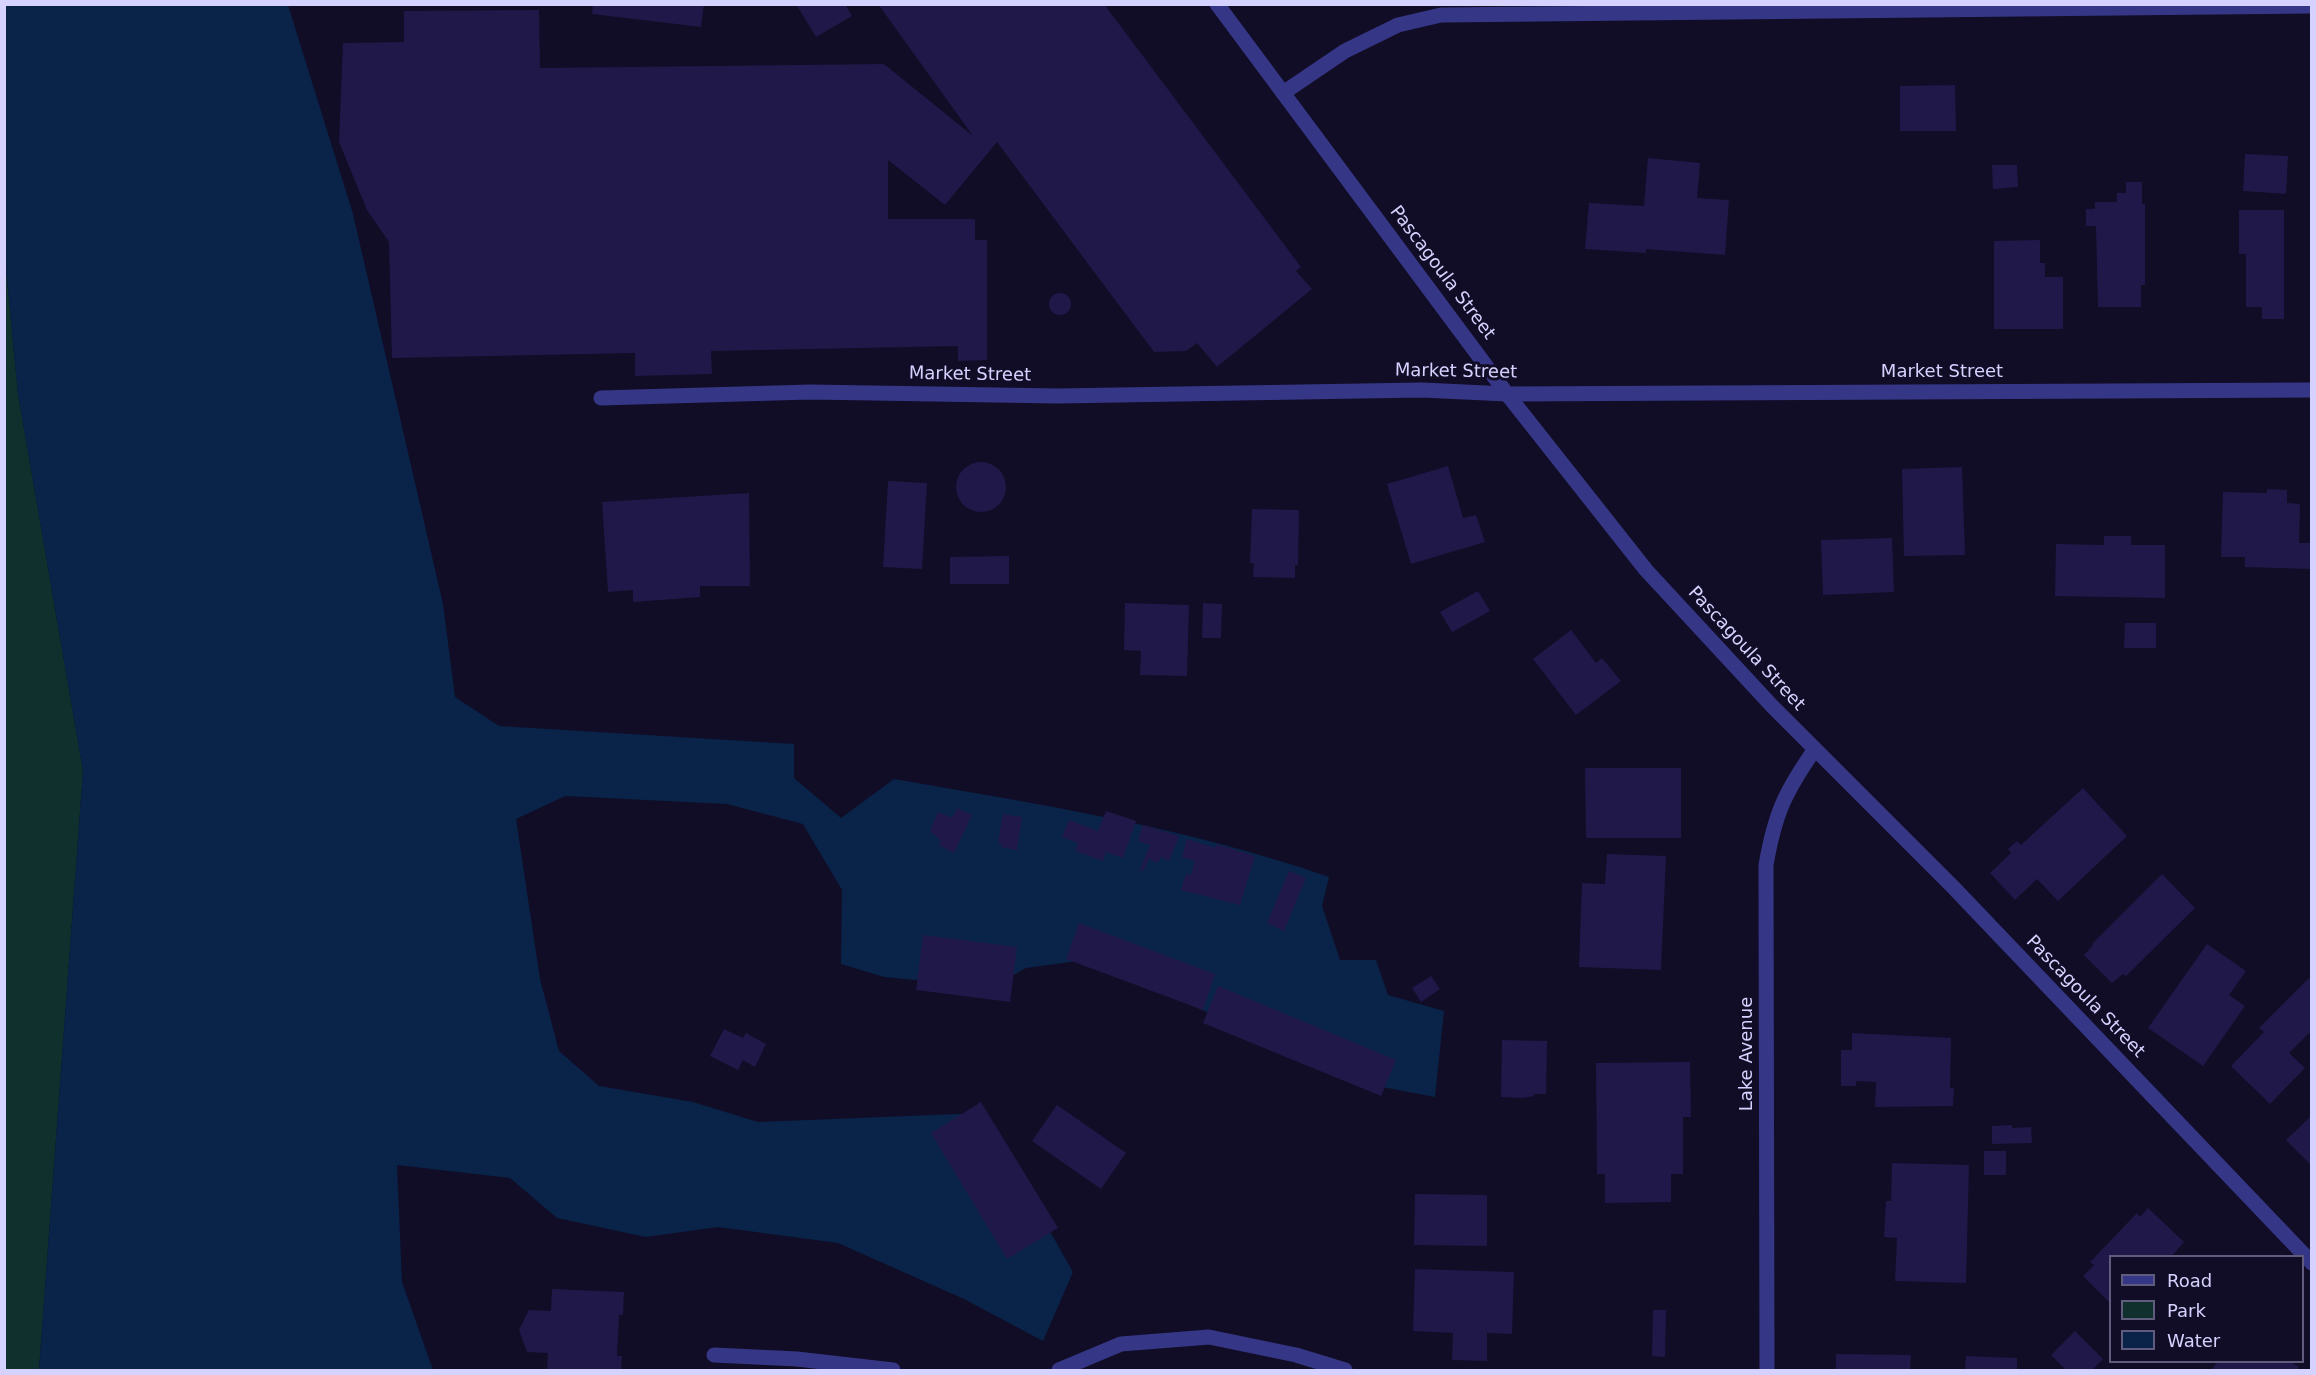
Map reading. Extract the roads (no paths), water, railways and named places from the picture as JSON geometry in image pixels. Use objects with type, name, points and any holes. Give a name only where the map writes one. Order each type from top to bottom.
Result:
[{"type":"street","name":"Pascagoula Street","points":[[1217,4],[1507,394],[1646,570],[1772,706],[1953,887],[2312,1263]]},
{"type":"street","points":[[1283,93],[1345,51],[1398,25],[1442,15],[1851,8],[2312,6]]},
{"type":"street","name":"Market Street","points":[[601,398],[810,392],[1058,396],[1422,390],[1507,394],[2312,390]]},
{"type":"street","name":"Lake Avenue","points":[[1767,1371],[1766,865],[1774,823],[1791,782],[1815,748]]},
{"type":"street","points":[[1059,1371],[1121,1344],[1209,1337],[1296,1355],[1345,1371]]},
{"type":"street","points":[[714,1355],[797,1359],[893,1371]]},
{"type":"water","points":[[4,5],[288,5],[353,214],[443,604],[455,697],[499,726],[794,744],[794,778],[841,818],[894,779],[1059,808],[1168,831],[1329,877],[1322,906],[1340,960],[1376,960],[1388,995],[1444,1011],[1435,1097],[1382,1087],[1085,960],[1026,968],[991,987],[884,977],[841,964],[842,890],[803,824],[727,804],[565,796],[516,819],[540,979],[559,1051],[599,1086],[693,1102],[758,1122],[983,1113],[1073,1272],[1043,1341],[964,1299],[838,1243],[718,1227],[646,1237],[557,1218],[510,1178],[397,1165],[402,1282],[433,1370],[39,1370],[83,771],[18,394],[4,248]]}]
